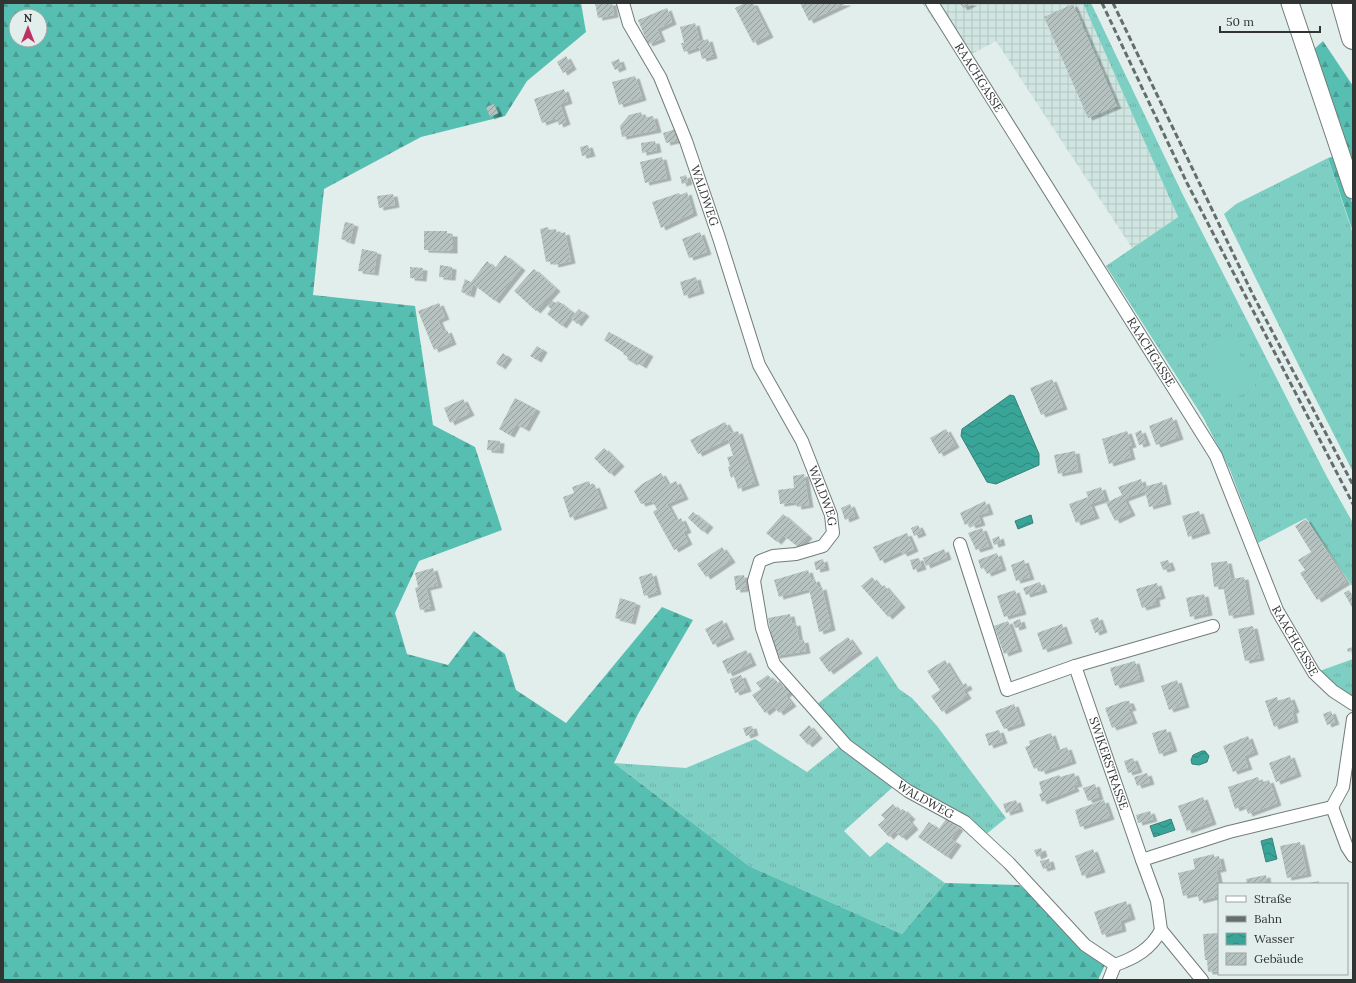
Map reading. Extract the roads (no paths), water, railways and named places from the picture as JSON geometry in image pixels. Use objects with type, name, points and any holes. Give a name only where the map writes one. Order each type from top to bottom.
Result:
[{"type":"highway","points":[[1343,3],[1353,38]]},
{"type":"highway","points":[[1349,3],[1353,10]]},
{"type":"main road","points":[[1290,3],[1353,190]]},
{"type":"street","name":"WALDWEG","points":[[623,3],[629,24],[660,77],[686,142],[719,238],[759,365],[802,441],[832,515],[833,533],[823,546],[796,554],[773,556],[760,561],[754,581],[762,628],[774,664],[846,745],[908,790],[965,822],[1009,863],[1085,945],[1115,965]]},
{"type":"street","name":"RAACHGASSE","points":[[932,3],[1216,456],[1250,546],[1280,617],[1314,673],[1333,691],[1353,704]]},
{"type":"street","points":[[960,544],[1006,690],[1075,666],[1213,626]]},
{"type":"street","name":"SWIKERSTRASSE","points":[[1075,666],[1157,901],[1161,930]]},
{"type":"street","points":[[1142,860],[1229,832],[1332,807],[1343,787],[1353,719]]},
{"type":"street","points":[[1332,807],[1347,847],[1353,856]]},
{"type":"street","points":[[1109,980],[1115,965],[1132,960],[1154,942],[1161,930],[1202,980]]},
{"type":"water","points":[[1010,395],[1014,396],[1039,454],[1039,465],[996,484],[987,482],[961,436],[962,429]]},
{"type":"water","points":[[1031,515],[1033,523],[1018,529],[1015,521]]},
{"type":"water","points":[[1205,751],[1209,756],[1207,762],[1199,765],[1192,764],[1191,760],[1193,755]]},
{"type":"water","points":[[1171,819],[1175,830],[1154,837],[1150,826]]},
{"type":"water","points":[[1272,838],[1277,859],[1266,862],[1261,841]]},
{"type":"railway","points":[[1102,3],[1187,183],[1353,504]]},
{"type":"railway","points":[[1113,3],[1253,295],[1353,485]]}]
